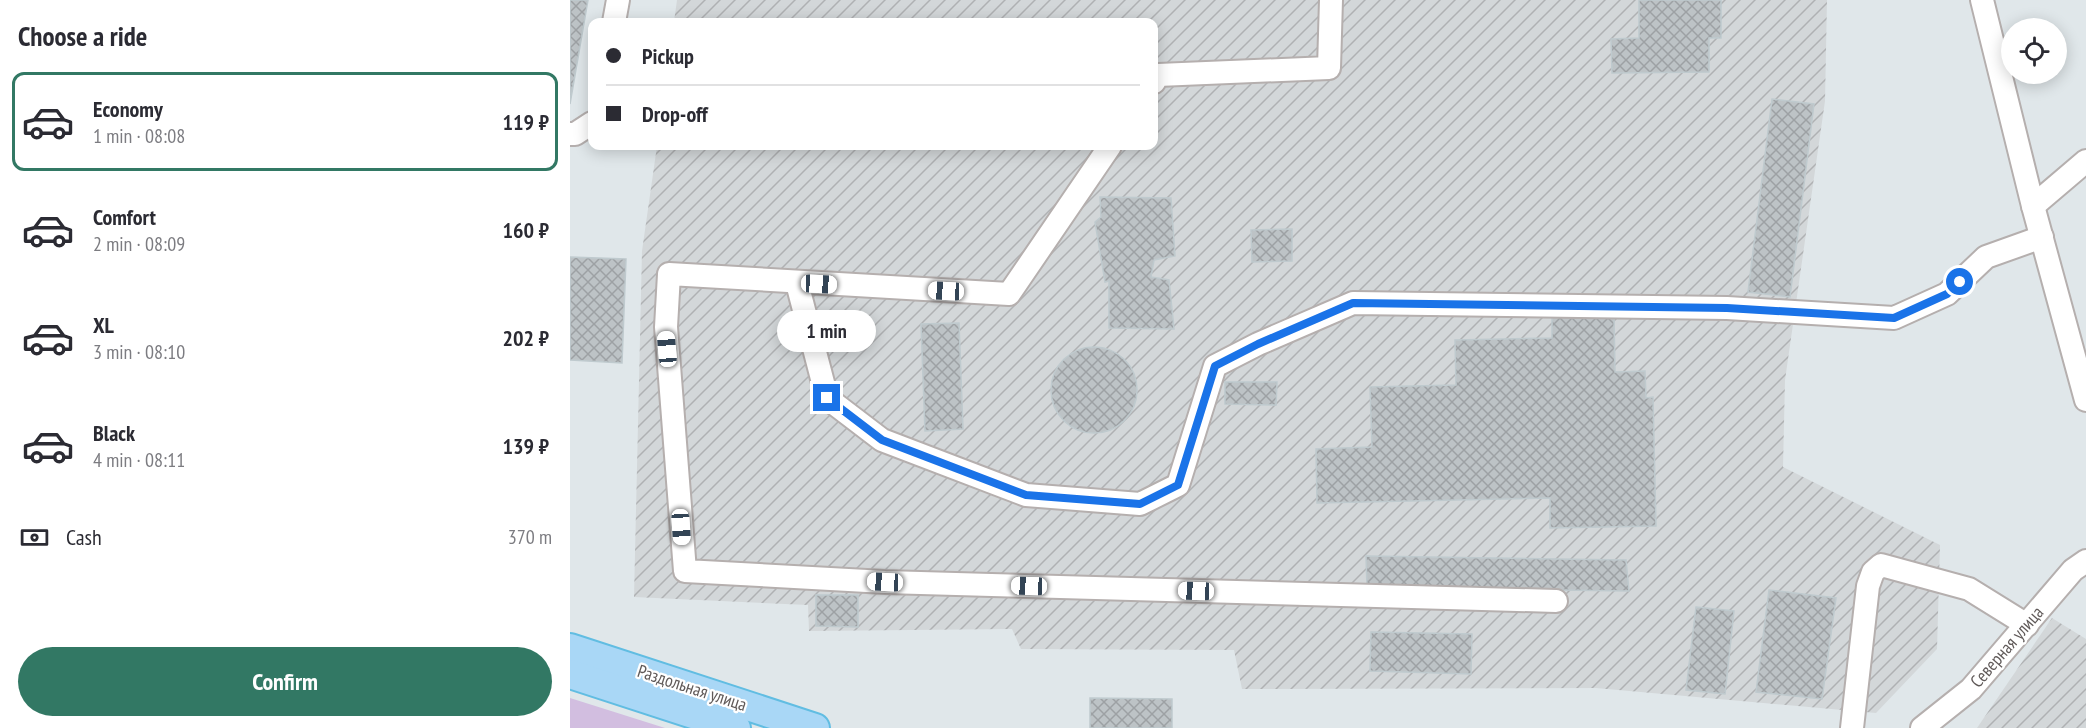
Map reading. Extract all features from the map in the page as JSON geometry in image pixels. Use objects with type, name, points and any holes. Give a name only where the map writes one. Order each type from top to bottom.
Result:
[{"type":"main road","name":"Раздольная улица","points":[[570,648],[815,728]]},
{"type":"main road","name":"Раздольная улица","points":[[570,674],[736,728]]},
{"type":"street","points":[[615,18],[618,0]]},
{"type":"street","points":[[1158,75],[1329,68],[1331,0]]},
{"type":"street","points":[[1982,0],[2033,206],[2086,400]]},
{"type":"street","points":[[570,134],[575,134],[588,126]]},
{"type":"street","points":[[1107,150],[1009,294],[669,274],[666,327],[684,571],[885,582],[1556,601]]},
{"type":"street","points":[[2033,206],[2082,172]]},
{"type":"street","points":[[797,283],[827,398],[882,440],[1026,495],[1140,504],[1178,485],[1215,366],[1258,344],[1353,303],[1727,308],[1894,318],[1947,294],[1986,257],[2042,237]]},
{"type":"street","name":"Северная улица","points":[[1922,728],[1971,689],[2073,570],[2086,561]]},
{"type":"street","points":[[1852,728],[1868,586],[1873,572],[1881,565],[1969,589],[2027,625]]},
{"type":"shaded area","points":[[677,0],[1827,0],[1825,101],[1785,380],[1783,467],[1940,545],[1937,649],[1876,713],[1596,688],[1242,689],[1234,650],[1021,649],[1012,629],[809,631],[808,605],[634,597],[642,251],[656,150],[1158,150],[1158,18],[675,18]]},
{"type":"shaded area","points":[[2052,618],[2086,639],[2086,728],[1977,728]]},
{"type":"shaded area","points":[[570,698],[665,728],[570,728]]},
{"type":"building","points":[[570,0],[588,0],[570,104]]},
{"type":"building","points":[[1639,0],[1721,0],[1721,38],[1709,38],[1709,72],[1612,73],[1611,39],[1639,38]]},
{"type":"building","points":[[1772,99],[1814,104],[1790,297],[1748,292]]},
{"type":"building","points":[[1100,197],[1171,198],[1175,256],[1154,260],[1151,277],[1169,280],[1174,329],[1109,328],[1109,281],[1105,282],[1095,222],[1101,217]]},
{"type":"building","points":[[1292,229],[1292,261],[1252,262],[1251,230]]},
{"type":"building","points":[[570,257],[626,259],[622,363],[570,360]]},
{"type":"building","points":[[1614,315],[1615,372],[1645,371],[1646,398],[1653,397],[1656,526],[1550,528],[1550,498],[1317,503],[1316,449],[1372,447],[1370,387],[1456,385],[1455,340],[1552,338],[1552,317]]},
{"type":"building","points":[[959,323],[963,429],[925,431],[921,324]]},
{"type":"building","points":[[1094,347],[1111,350],[1125,359],[1134,373],[1137,390],[1134,407],[1125,421],[1111,430],[1094,433],[1077,430],[1063,421],[1054,407],[1051,390],[1054,373],[1063,359],[1077,350]]},
{"type":"building","points":[[1225,382],[1277,382],[1276,405],[1225,404]]},
{"type":"building","points":[[1366,556],[1626,560],[1629,591],[1367,587]]},
{"type":"building","points":[[1769,590],[1836,598],[1822,699],[1756,692]]},
{"type":"building","points":[[816,595],[858,595],[858,627],[816,626]]},
{"type":"building","points":[[1696,607],[1734,611],[1725,694],[1686,690]]},
{"type":"building","points":[[1371,632],[1472,634],[1471,674],[1370,671]]},
{"type":"building","points":[[1090,698],[1172,699],[1172,728],[1090,728]]},
{"type":"route","points":[[827,398],[882,440],[1026,495],[1140,504],[1178,485],[1215,366],[1258,344],[1353,303],[1727,308],[1894,318],[1947,294],[1960,282]]}]
